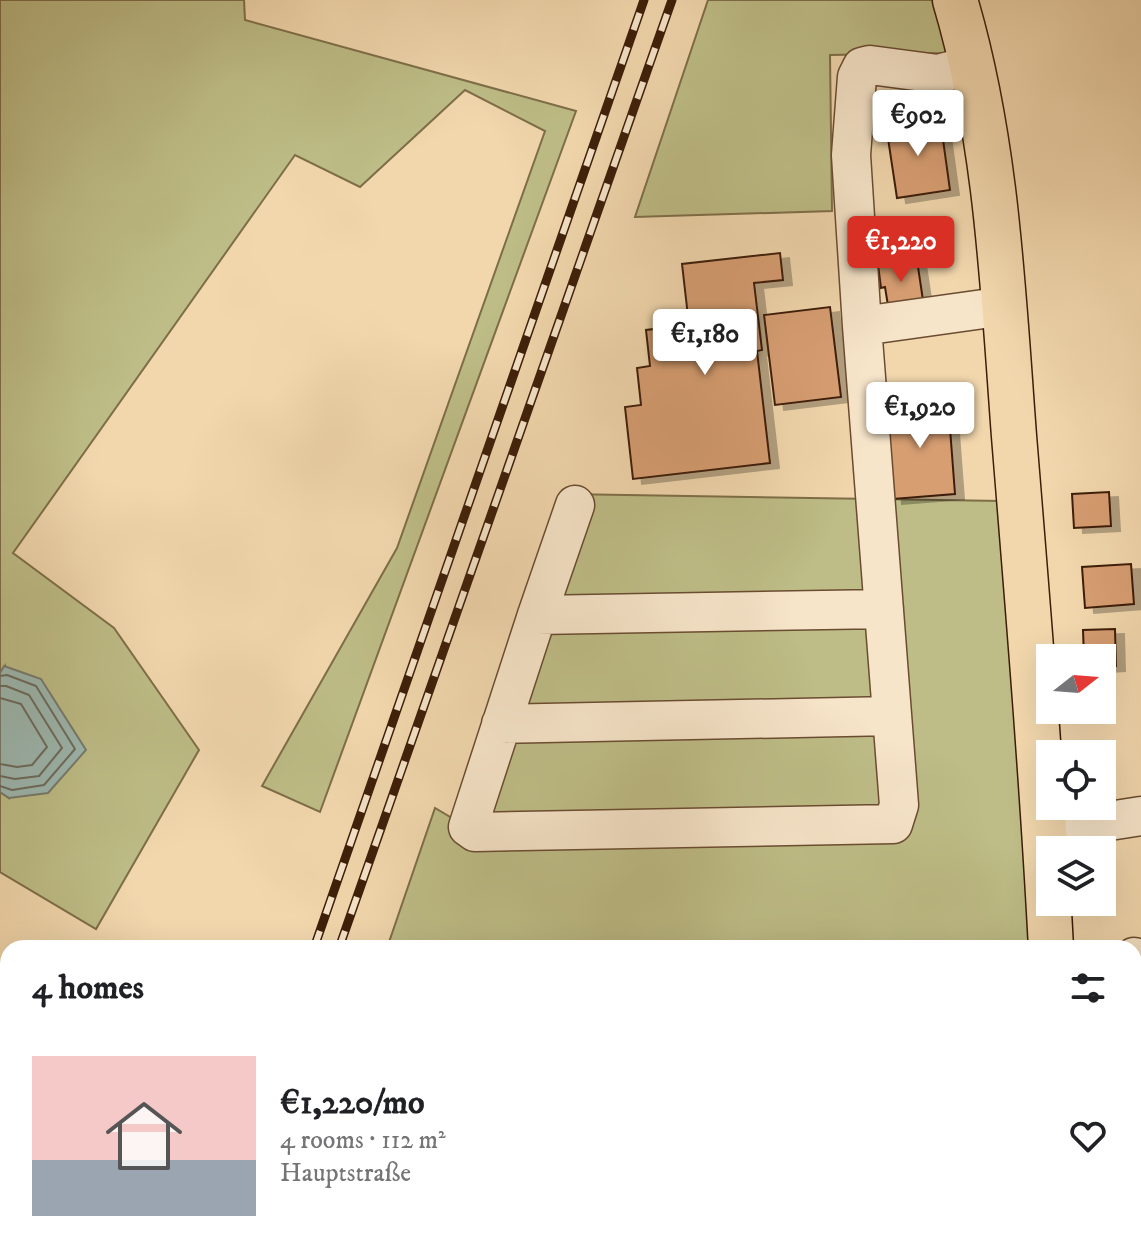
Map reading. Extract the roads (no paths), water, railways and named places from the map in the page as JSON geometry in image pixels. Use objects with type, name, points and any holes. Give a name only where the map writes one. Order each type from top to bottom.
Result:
[{"type":"main road","points":[[955,0],[973,65],[996,207],[1045,831],[1051,940]]},
{"type":"lane","points":[[575,505],[468,827],[475,832],[893,824],[899,805],[851,155],[857,77],[862,67],[870,65],[938,74],[973,65]]},
{"type":"lane","points":[[862,326],[1005,306]]},
{"type":"lane","points":[[537,615],[884,609]]},
{"type":"lane","points":[[501,724],[892,716]]},
{"type":"lane","points":[[1045,831],[1141,816]]},
{"type":"water","points":[[4,666],[41,679],[86,750],[48,793],[9,798],[0,792],[0,673]]},
{"type":"railway","points":[[317,940],[644,0]]},
{"type":"railway","points":[[342,940],[672,0]]}]
